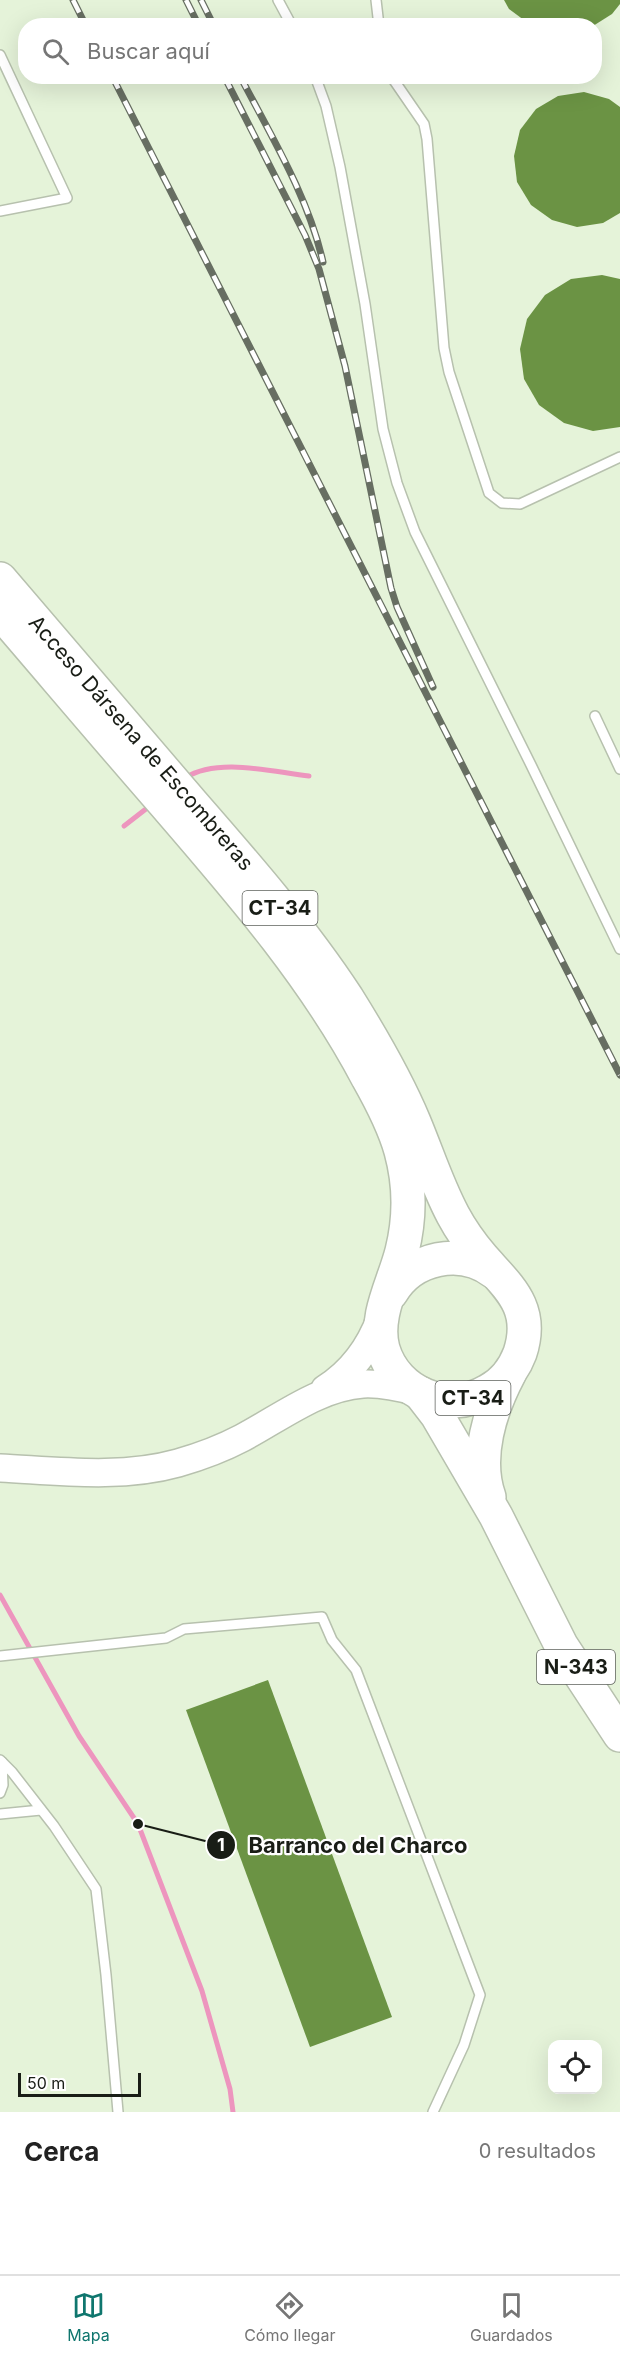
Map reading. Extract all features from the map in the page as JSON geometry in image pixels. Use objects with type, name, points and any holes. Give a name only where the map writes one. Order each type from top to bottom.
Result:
[{"type":"highway","name":"Acceso Dársena de Escombreras","points":[[0,579],[233,850],[324,964],[364,1026],[396,1084],[457,1222],[471,1244],[501,1276],[515,1295],[522,1316],[524,1335],[515,1364],[495,1387],[475,1398],[440,1400],[418,1393],[400,1378],[387,1360],[381,1338],[386,1303],[405,1237],[408,1186],[393,1128],[362,1065],[326,1006],[284,947],[217,864],[0,612]]},
{"type":"highway","name":"Acceso Dársena de Escombreras","points":[[386,1303],[407,1274],[435,1260],[458,1258],[471,1260],[501,1276]]},
{"type":"highway","name":"N-343","points":[[496,1516],[488,1492],[485,1470],[487,1433],[496,1402],[515,1364]]},
{"type":"highway","name":"N-343","points":[[418,1393],[437,1415],[496,1516],[561,1645],[620,1735]]},
{"type":"main road","points":[[0,1468],[118,1473],[178,1463],[240,1439],[330,1386],[356,1362],[376,1329],[386,1303]]},
{"type":"main road","points":[[296,1408],[333,1391],[361,1384],[389,1385],[418,1393]]},
{"type":"lane","points":[[278,0],[288,18]]},
{"type":"lane","points":[[376,0],[378,18]]},
{"type":"lane","points":[[0,56],[67,198],[0,211]]},
{"type":"lane","points":[[318,84],[326,105],[340,167],[365,304],[383,429],[415,532],[620,949]]},
{"type":"lane","points":[[396,84],[424,124],[444,348],[452,383],[489,493],[502,503],[520,504],[620,456]]},
{"type":"lane","points":[[595,716],[620,769]]},
{"type":"lane","points":[[0,1656],[166,1638],[184,1629],[322,1617],[332,1640],[356,1670],[480,1995],[464,2045],[433,2112]]},
{"type":"lane","points":[[0,1793],[3,1785],[1,1761]]},
{"type":"lane","points":[[1,1761],[41,1810],[96,1889],[118,2112]]},
{"type":"lane","points":[[0,1814],[41,1810]]},
{"type":"shaded area","points":[[0,0],[620,0],[620,2112],[0,2112]]},
{"type":"building","points":[[504,0],[620,0],[620,4],[612,14],[602,20],[602,18],[521,18],[509,9]]},
{"type":"building","points":[[584,92],[609,99],[620,107],[620,213],[603,223],[577,227],[552,220],[531,205],[517,182],[514,156],[520,130],[536,109],[558,96]]},
{"type":"building","points":[[602,275],[620,279],[620,427],[593,431],[564,423],[539,405],[524,379],[520,349],[527,319],[545,295],[571,279]]},
{"type":"building","points":[[268,1680],[392,2017],[310,2047],[186,1710]]},
{"type":"waterway","points":[[185,778],[213,768],[229,767],[309,776]]},
{"type":"waterway","points":[[124,826],[151,805]]},
{"type":"waterway","points":[[0,1595],[79,1736],[138,1824],[202,1991],[230,2089],[233,2112]]},
{"type":"railway","points":[[73,0],[82,18]]},
{"type":"railway","points":[[186,0],[195,18]]},
{"type":"railway","points":[[201,0],[210,18]]},
{"type":"railway","points":[[116,84],[620,1075]]},
{"type":"railway","points":[[228,84],[305,235],[319,269],[345,366],[391,588],[397,607],[433,687]]},
{"type":"railway","points":[[244,84],[298,190],[323,262]]},
{"type":"place","name":"Barranco del Charco","points":[[138,1824]]}]
